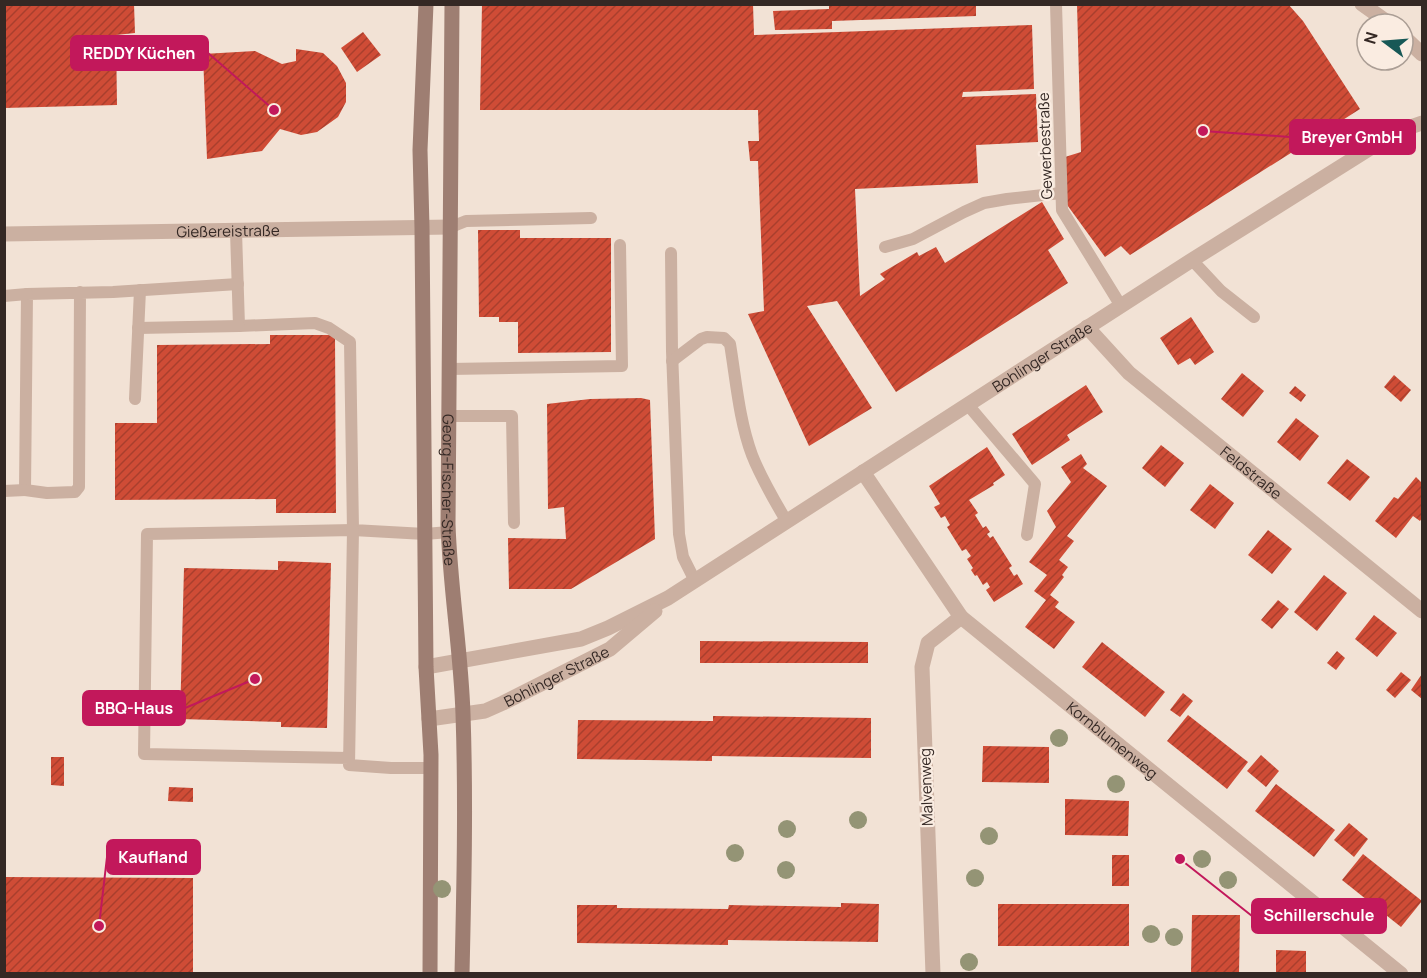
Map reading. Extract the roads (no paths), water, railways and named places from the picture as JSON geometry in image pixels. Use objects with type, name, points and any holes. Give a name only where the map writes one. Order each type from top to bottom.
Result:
[{"type":"main road","name":"Georg-Fischer-Straße","points":[[426,4],[420,150],[426,667],[431,768],[430,974]]},
{"type":"main road","name":"Georg-Fischer-Straße","points":[[452,4],[449,532],[463,716],[465,787],[462,974]]},
{"type":"street","name":"Bohlinger Straße","points":[[426,667],[581,639],[668,598],[1192,260],[1396,132],[1422,123]]},
{"type":"street","name":"Gießereistraße","points":[[4,234],[451,227]]},
{"type":"street","name":"Feldstraße","points":[[1087,327],[1129,373],[1422,611]]},
{"type":"street","name":"Kornblumenweg","points":[[863,472],[961,617],[1401,974]]},
{"type":"street","name":"Bohlinger Straße","points":[[429,719],[463,716],[485,711],[610,649],[668,598]]},
{"type":"street","name":"Malvenweg","points":[[933,974],[922,667],[928,643],[961,617]]},
{"type":"lane","name":"Gewerbestraße","points":[[1056,4],[1062,210],[1121,306]]},
{"type":"lane","points":[[885,247],[914,239],[984,203],[1061,193]]},
{"type":"lane","points":[[451,227],[466,221],[591,218]]},
{"type":"lane","points":[[236,231],[239,326]]},
{"type":"lane","points":[[450,369],[622,366],[620,245]]},
{"type":"lane","points":[[671,253],[672,361],[680,545],[695,580]]},
{"type":"lane","points":[[1192,260],[1221,291],[1254,317]]},
{"type":"lane","points":[[4,296],[140,291],[238,284]]},
{"type":"lane","points":[[135,399],[140,291]]},
{"type":"lane","points":[[4,491],[75,492],[79,487],[81,292]]},
{"type":"lane","points":[[25,490],[27,294]]},
{"type":"lane","points":[[138,328],[315,323],[328,328],[350,342],[353,530],[349,765],[431,768]]},
{"type":"lane","points":[[672,361],[707,337],[724,338],[730,344],[743,425],[752,454],[767,489],[786,522]]},
{"type":"lane","points":[[968,405],[1035,484],[1027,535]]},
{"type":"lane","points":[[449,416],[512,416],[514,523]]},
{"type":"lane","points":[[350,759],[144,754],[147,534],[353,530],[425,534],[449,532]]},
{"type":"place","name":"REDDY Küchen","points":[[274,110]]},
{"type":"place","name":"Breyer GmbH","points":[[1203,131]]},
{"type":"place","name":"BBQ-Haus","points":[[255,679]]},
{"type":"place","name":"Schillerschule","points":[[1180,859]]},
{"type":"place","name":"Kaufland","points":[[99,926]]}]
